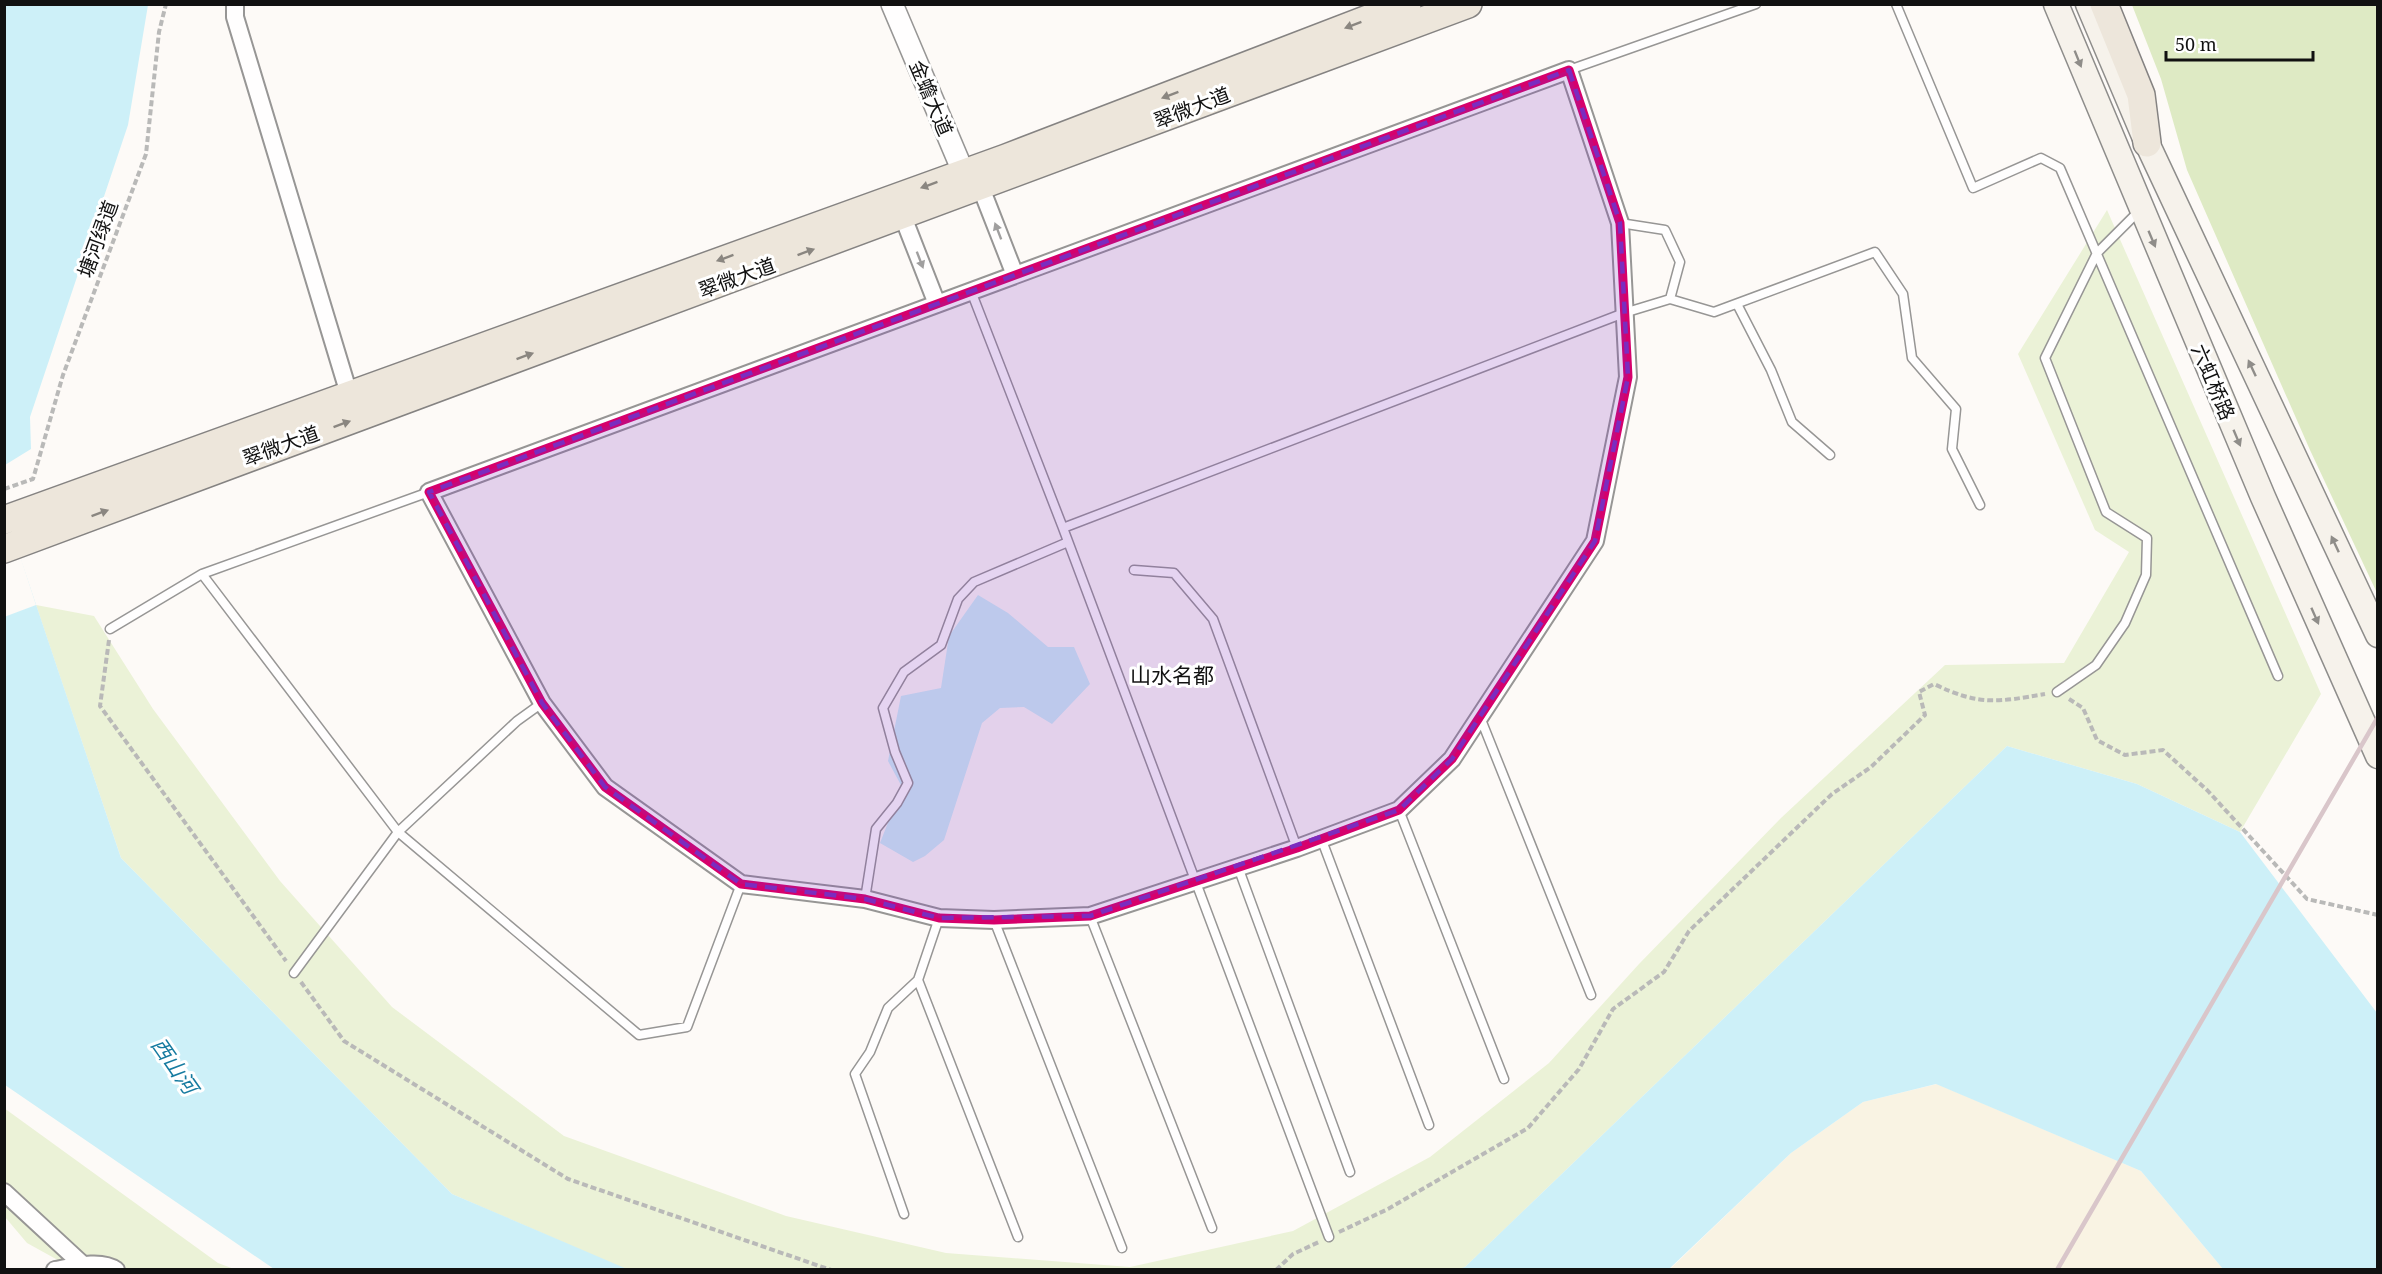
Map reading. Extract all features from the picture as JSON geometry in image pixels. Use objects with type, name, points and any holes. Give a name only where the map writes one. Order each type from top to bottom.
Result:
[{"type":"main road","name":"翠微大道","points":[[4,549],[903,217],[972,184],[1407,4]]},
{"type":"main road","name":"翠微大道","points":[[4,520],[349,394],[972,184],[1468,4]]},
{"type":"main road","name":"六虹桥路","points":[[2056,4],[2140,210],[2258,487],[2378,756]]},
{"type":"main road","name":"六虹桥路","points":[[2088,4],[2147,143],[2378,635]]},
{"type":"main road","points":[[2104,4],[2141,95],[2147,143]]},
{"type":"street","points":[[235,4],[235,17],[349,394]]},
{"type":"street","name":"金蟾大道","points":[[892,4],[972,184]]},
{"type":"street","points":[[1569,70],[1620,224],[1628,377],[1595,541],[1452,759],[1399,810],[1297,848],[1090,916],[993,920],[939,918],[865,899],[741,884],[605,787],[542,703],[429,492],[1569,70]]},
{"type":"street","points":[[972,184],[1015,275]]},
{"type":"street","points":[[903,217],[937,304]]},
{"type":"street","points":[[4,1192],[83,1265]]},
{"type":"street","points":[[55,1269],[83,1265],[112,1266],[116,1269]]},
{"type":"lane","points":[[1569,70],[1756,4]]},
{"type":"lane","points":[[1896,4],[1973,188],[2041,158],[2060,168],[2278,676]]},
{"type":"lane","points":[[2057,692],[2096,665],[2125,623],[2146,575],[2147,538],[2106,513],[2044,358],[2097,253],[2140,210]]},
{"type":"lane","points":[[1620,224],[1665,230],[1680,262],[1670,299]]},
{"type":"lane","points":[[1063,528],[1624,313],[1670,299],[1714,312],[1875,252],[1903,294],[1912,358],[1956,409],[1952,449],[1980,505]]},
{"type":"lane","points":[[971,291],[1063,528],[1329,1237]]},
{"type":"lane","points":[[1737,303],[1771,370],[1792,422],[1830,455]]},
{"type":"lane","points":[[110,629],[202,574],[429,492]]},
{"type":"lane","points":[[865,899],[876,829],[897,803],[908,783],[895,752],[883,708],[904,672],[941,645],[958,599],[974,582],[1068,542]]},
{"type":"lane","points":[[1134,570],[1174,573],[1213,619],[1297,848]]},
{"type":"lane","points":[[202,574],[398,832],[639,1035],[687,1027],[741,884]]},
{"type":"lane","points":[[294,973],[398,832],[517,721],[542,703]]},
{"type":"lane","points":[[1480,717],[1591,995]]},
{"type":"lane","points":[[1399,810],[1504,1079]]},
{"type":"lane","points":[[1321,838],[1429,1125]]},
{"type":"lane","points":[[1238,867],[1350,1172]]},
{"type":"lane","points":[[1090,916],[1212,1228]]},
{"type":"lane","points":[[904,1214],[855,1074],[870,1052],[888,1008],[918,980],[939,918]]},
{"type":"lane","points":[[993,920],[1122,1248]]},
{"type":"lane","points":[[918,980],[1018,1237]]},
{"type":"path","points":[[110,629],[100,706],[344,1041],[568,1179],[831,1269]]},
{"type":"path","points":[[1276,1269],[1293,1254],[1388,1209],[1528,1128],[1579,1069],[1613,1010],[1664,972],[1689,932],[1832,794],[1871,767],[1925,715],[1919,692],[1934,684],[1963,698],[2001,701],[2057,692],[2083,708],[2097,740],[2125,755],[2163,750],[2208,791],[2307,898],[2378,915]]},
{"type":"highlighted area","points":[[1569,70],[1620,223],[1628,377],[1595,541],[1452,759],[1399,810],[1090,916],[939,918],[865,899],[741,884],[605,787],[542,703],[429,492]]},
{"type":"shaded area","points":[[1937,1084],[2141,1171],[2223,1269],[1669,1270],[1791,1153],[1863,1102]]},
{"type":"green space","points":[[2132,5],[2377,5],[2377,593],[2310,450],[2187,170],[2161,79]]},
{"type":"green space","points":[[2107,210],[2321,694],[2240,832],[2137,784],[2007,746],[1464,1268],[1459,1270],[627,1270],[452,1194],[121,858],[36,605],[94,616],[153,709],[280,881],[392,1007],[564,1136],[786,1216],[946,1253],[1130,1267],[1293,1231],[1430,1157],[1549,1063],[1639,964],[1781,818],[1945,665],[2064,663],[2129,552],[2095,530],[2018,354]]},
{"type":"green space","points":[[4,1108],[218,1263],[234,1269],[74,1269],[27,1243],[5,1217]]},
{"type":"water","points":[[5,4],[148,5],[128,125],[30,417],[31,449],[5,465]]},
{"type":"water","name":"西山河","points":[[4,509],[121,858],[452,1194],[627,1269],[274,1269],[5,1085]]},
{"type":"water","points":[[978,595],[1008,613],[1048,647],[1074,647],[1090,684],[1052,724],[1024,707],[1000,708],[982,723],[944,840],[925,856],[913,862],[880,843],[902,787],[888,761],[901,696],[941,688],[949,636]]},
{"type":"water","points":[[2007,746],[2137,784],[2240,832],[2377,1013],[2377,1269],[2223,1269],[2141,1171],[1936,1084],[1863,1102],[1791,1153],[1669,1269],[1459,1269],[1465,1267]]},
{"type":"pier","points":[[4,509],[36,605],[4,617]]},
{"type":"railway","points":[[2057,1270],[2378,717]]},
{"type":"cycle path","points":[[1569,70],[1620,223],[1628,377],[1595,541],[1452,759],[1399,810],[1297,848],[1090,916],[994,920],[939,918],[865,899],[741,884],[605,787],[542,703],[429,492],[1569,70]]},
{"type":"district","name":"山水名都","points":[[1172,676]]}]
